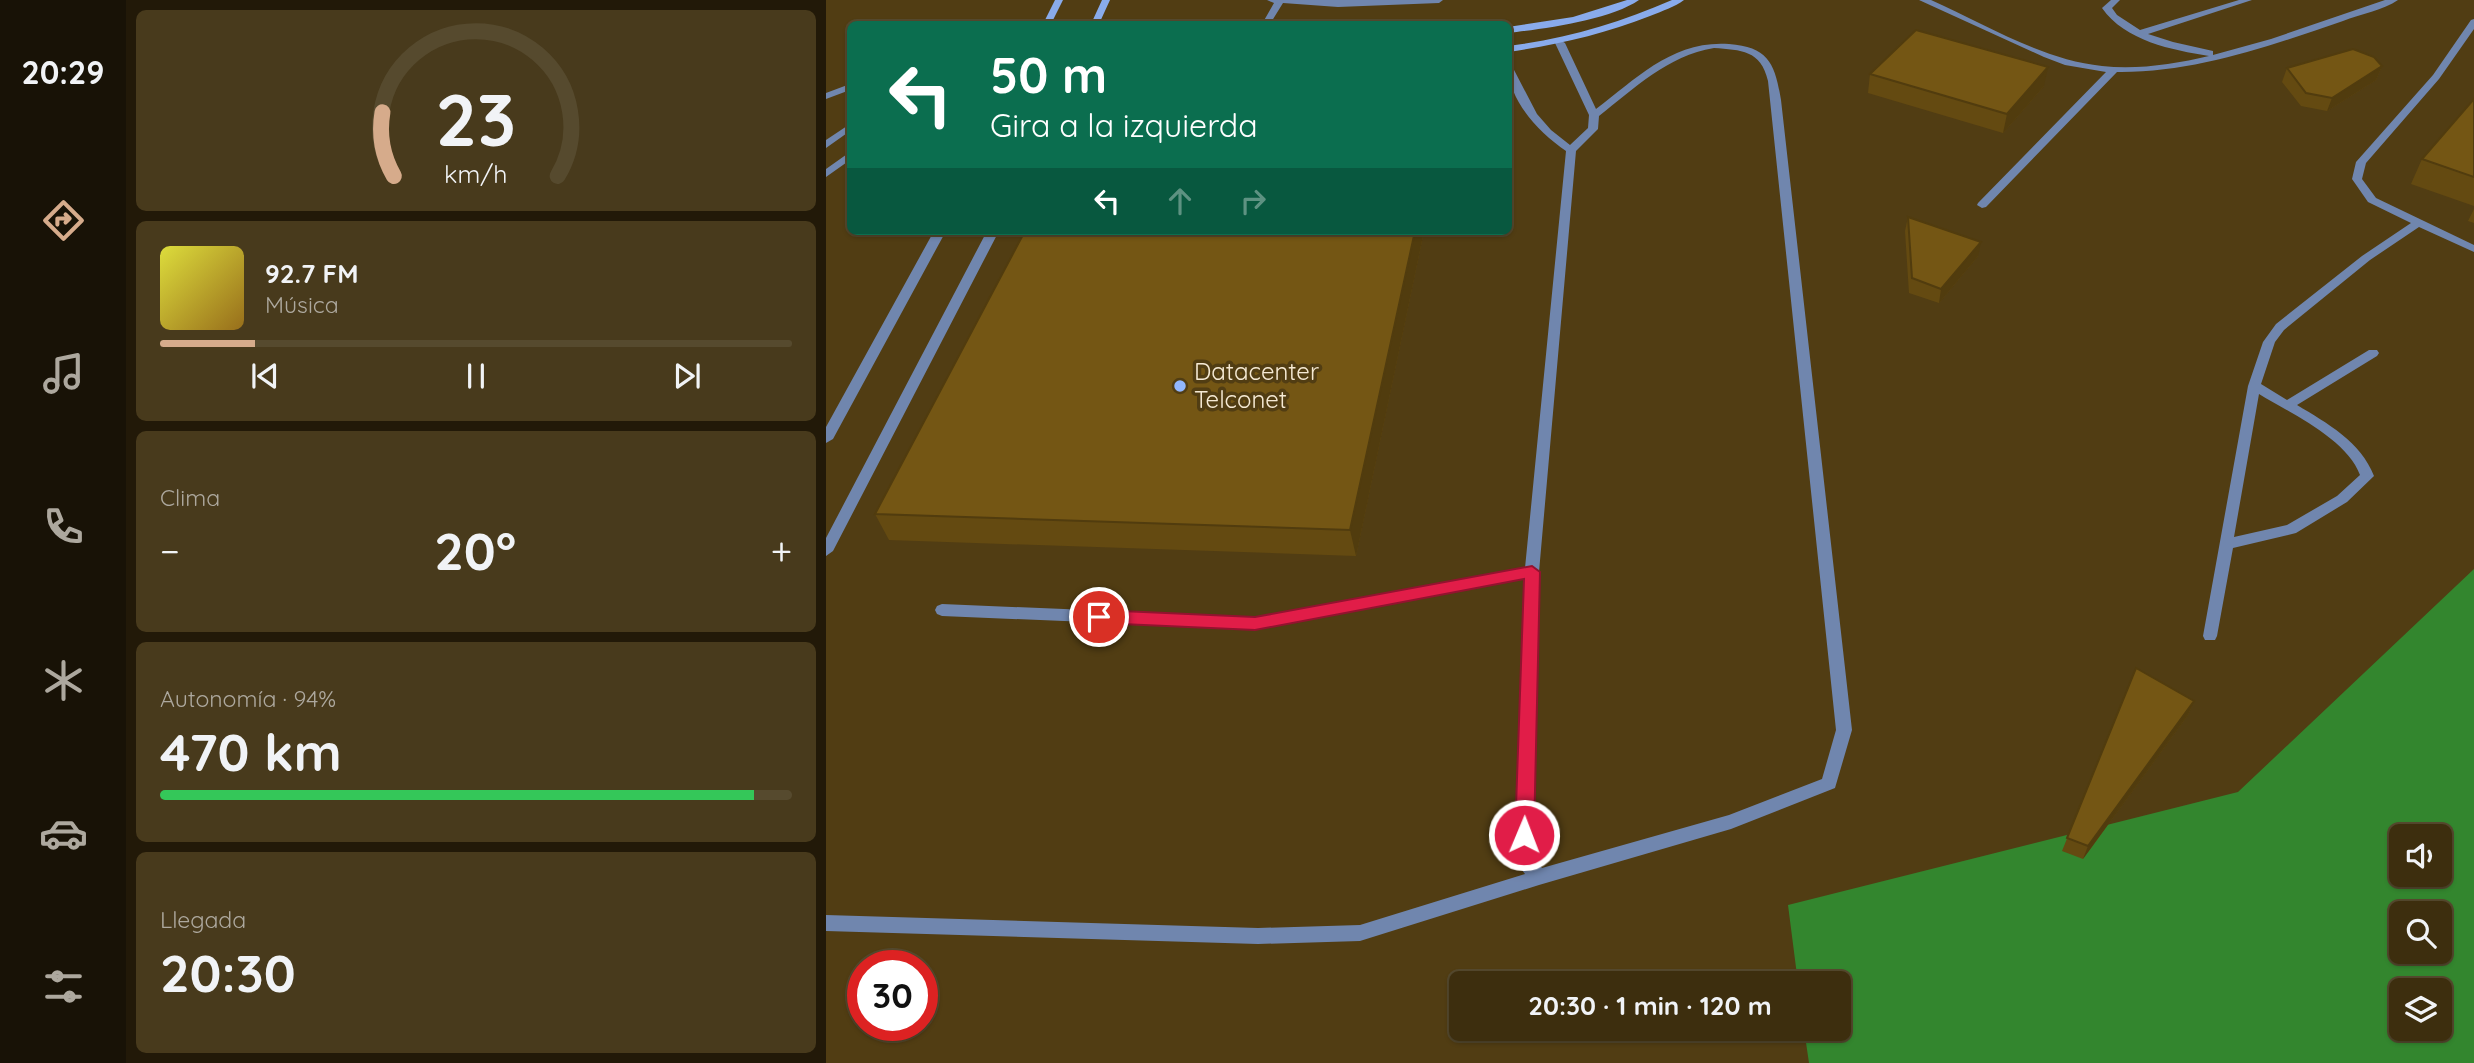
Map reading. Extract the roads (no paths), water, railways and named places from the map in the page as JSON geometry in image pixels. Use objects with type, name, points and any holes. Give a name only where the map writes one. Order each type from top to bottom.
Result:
[{"type":"main road","points":[[1048,21],[1059,0]]},
{"type":"main road","points":[[1096,21],[1106,0]]},
{"type":"main road","points":[[1512,30],[1544,27],[1605,12],[1636,0]]},
{"type":"main road","points":[[1512,49],[1560,43],[1623,25],[1680,0]]},
{"type":"street","points":[[1267,21],[1276,1],[1439,0]]},
{"type":"street","points":[[1923,0],[2066,62],[2113,71],[2144,70],[2222,55],[2394,0]]},
{"type":"street","points":[[2116,0],[2108,8],[2110,14],[2140,33],[2175,48],[2222,55]]},
{"type":"street","points":[[2140,33],[2248,0]]},
{"type":"street","points":[[2474,22],[2436,78],[2361,162],[2357,179],[2372,200],[2416,224],[2474,249]]},
{"type":"street","points":[[1539,877],[1524,861],[1532,572],[1571,150],[1593,129],[1594,115],[1560,43]]},
{"type":"street","points":[[826,923],[1258,936],[1360,933],[1539,877],[1731,822],[1829,783],[1844,730],[1778,114],[1768,65],[1751,50],[1724,45],[1695,46],[1667,57],[1594,115]]},
{"type":"street","points":[[1982,205],[2113,71]]},
{"type":"street","points":[[1512,76],[1545,134],[1571,150]]},
{"type":"street","points":[[826,96],[847,88]]},
{"type":"street","points":[[826,145],[847,129]]},
{"type":"street","points":[[826,174],[847,157]]},
{"type":"street","points":[[2210,636],[2254,386],[2269,342],[2280,327],[2366,258],[2416,224]]},
{"type":"street","points":[[826,439],[938,235]]},
{"type":"street","points":[[826,551],[991,235]]},
{"type":"street","points":[[2286,406],[2372,353]]},
{"type":"street","points":[[2227,544],[2291,529],[2342,499],[2367,476],[2366,465],[2348,446],[2254,386]]},
{"type":"street","points":[[942,610],[1255,623],[1532,572]]},
{"type":"place","name":"Datacenter Telconet","points":[[1180,386]]}]
